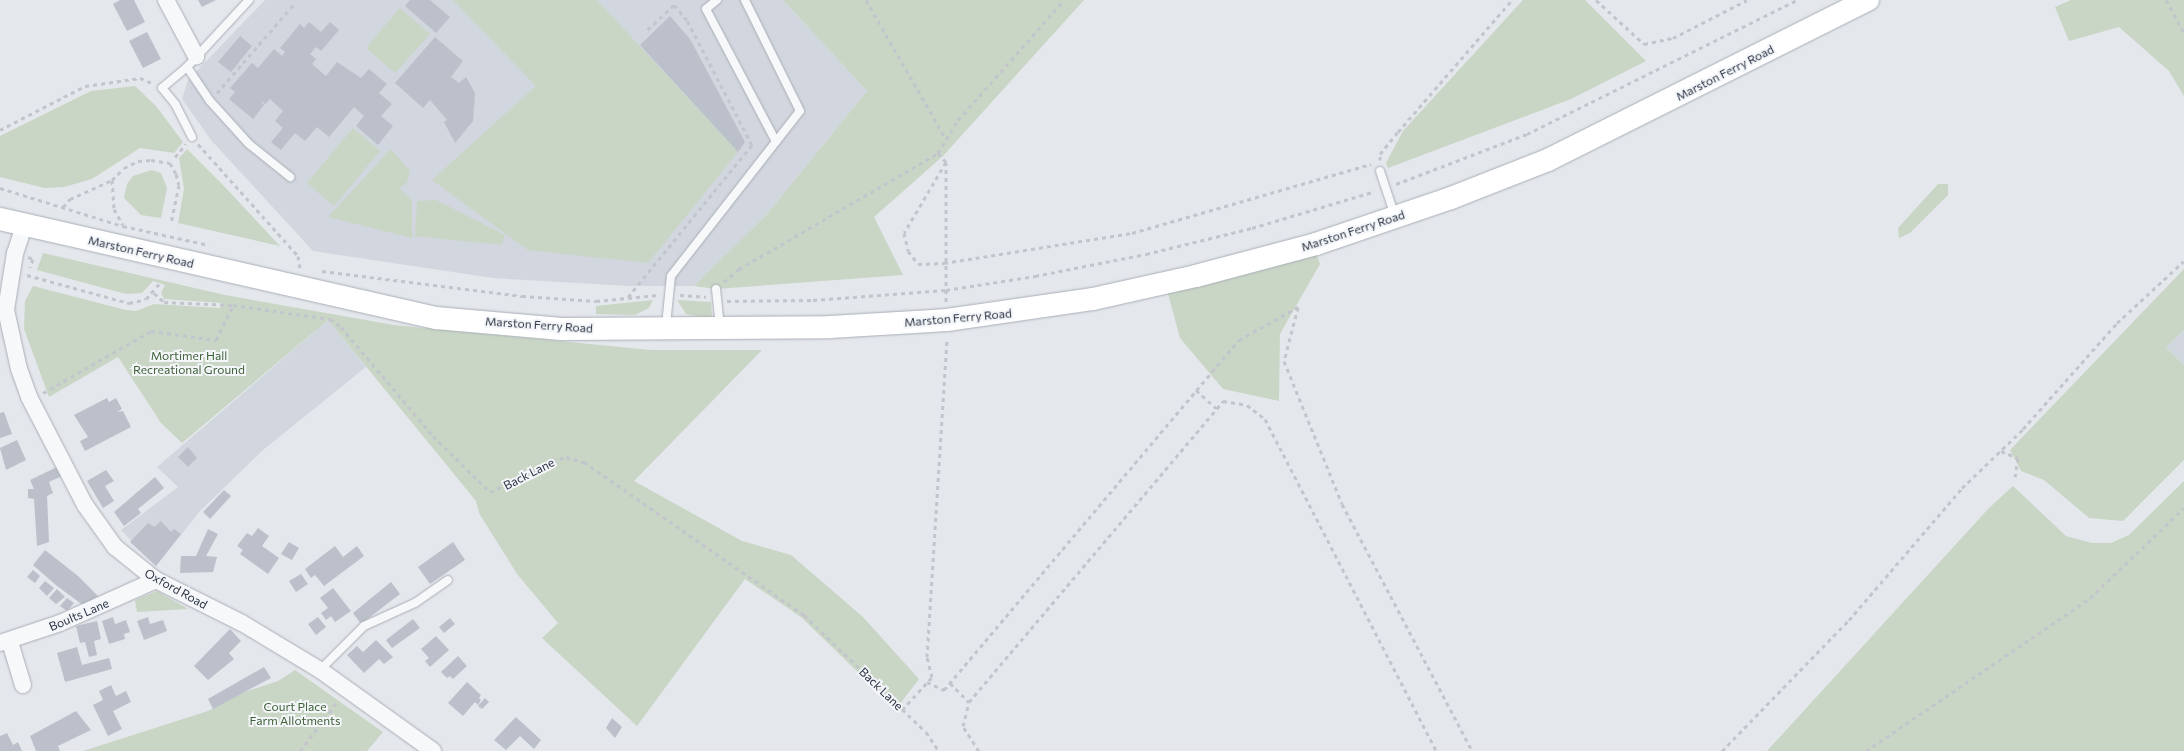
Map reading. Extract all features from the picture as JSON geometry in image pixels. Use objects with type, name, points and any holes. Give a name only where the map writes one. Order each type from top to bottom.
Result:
[{"type":"main road","name":"Marston Ferry Road","points":[[0,220],[436,318],[562,329],[830,328],[947,320],[1019,312],[1161,285],[1316,244],[1396,218],[1548,160],[1868,0]]},
{"type":"street","points":[[166,0],[191,62]]},
{"type":"street","name":"Oxford Road","points":[[24,226],[15,253],[6,310],[26,388],[97,523],[115,547],[156,580],[242,623],[320,670],[433,751]]},
{"type":"street","name":"Boults Lane","points":[[5,643],[156,580]]},
{"type":"street","points":[[5,643],[23,685]]},
{"type":"lane","points":[[192,137],[176,105],[162,88],[191,62],[249,0]]},
{"type":"lane","points":[[717,0],[706,9],[776,142]]},
{"type":"lane","points":[[666,328],[671,276],[800,111],[745,0]]},
{"type":"lane","points":[[191,62],[210,102],[249,144],[290,177]]},
{"type":"lane","points":[[1380,171],[1396,218]]},
{"type":"lane","points":[[716,289],[720,328]]},
{"type":"lane","points":[[320,670],[364,626],[415,603],[448,580]]},
{"type":"path","points":[[866,0],[947,139]]},
{"type":"path","points":[[716,289],[739,269],[938,153],[958,120],[1064,0]]},
{"type":"path","points":[[1380,171],[1380,154],[1512,0]]},
{"type":"path","points":[[1596,0],[1644,44],[1673,38],[1747,0]]},
{"type":"path","points":[[680,295],[730,302],[771,302],[946,290],[1146,254],[1252,228],[1386,187],[1527,134],[1797,0]]},
{"type":"path","points":[[2166,0],[2184,32]]},
{"type":"path","points":[[210,102],[294,4]]},
{"type":"path","points":[[628,298],[752,145],[687,20],[674,6],[646,32]]},
{"type":"path","points":[[0,130],[85,86],[140,78],[162,88]]},
{"type":"path","points":[[175,157],[192,137],[298,256],[300,268]]},
{"type":"path","points":[[902,710],[932,677],[927,657],[947,320],[944,263],[946,162],[938,153]]},
{"type":"path","points":[[64,207],[70,199],[112,180],[138,160],[170,163],[179,185],[171,223]]},
{"type":"path","points":[[946,162],[904,233],[908,251],[918,264],[944,263],[1132,233],[1380,161]]},
{"type":"path","points":[[112,180],[114,209],[124,226]]},
{"type":"path","points":[[0,188],[124,226],[218,248]]},
{"type":"path","points":[[33,259],[27,276],[129,303],[146,299],[159,284]]},
{"type":"path","points":[[1722,751],[1849,620],[1962,488],[2001,451],[2116,323],[2184,261]]},
{"type":"path","points":[[291,266],[309,269]]},
{"type":"path","points":[[318,271],[480,293],[596,301],[656,295]]},
{"type":"path","name":"Back Lane","points":[[154,292],[164,302],[233,306],[330,318],[340,327],[433,436],[484,489],[490,492],[531,471],[566,457],[584,462],[804,615],[926,732],[939,751]]},
{"type":"path","points":[[38,395],[151,331],[216,340],[233,306]]},
{"type":"path","points":[[927,682],[944,690],[1239,340],[1298,308],[1284,361],[1342,504],[1472,751]]},
{"type":"path","points":[[1196,390],[1216,408]]},
{"type":"path","points":[[979,751],[963,726],[969,702],[1222,401],[1247,405],[1265,419],[1436,751]]},
{"type":"path","points":[[2001,451],[2018,458],[2015,477]]},
{"type":"path","points":[[1866,751],[2090,598],[2184,508]]},
{"type":"path","points":[[950,683],[969,702]]},
{"type":"path","points":[[300,751],[339,699]]},
{"type":"shaded area","points":[[265,0],[783,0],[867,91],[767,214],[694,286],[630,286],[493,278],[313,251],[211,140],[182,99],[188,80]]},
{"type":"shaded area","points":[[328,320],[366,367],[263,450],[201,510],[156,566],[121,530],[178,487],[157,467]]},
{"type":"shaded area","points":[[2184,330],[2184,365],[2166,347]]},
{"type":"green space","points":[[453,0],[597,0],[738,152],[648,263],[528,250],[432,180],[536,86]]},
{"type":"green space","points":[[783,0],[1084,0],[943,156],[874,217],[903,275],[716,289],[694,286],[767,214],[867,91]]},
{"type":"green space","points":[[1523,0],[1585,0],[1646,61],[1571,99],[1388,168],[1386,163],[1403,131]]},
{"type":"green space","points":[[2071,0],[2184,0],[2184,96],[2169,71],[2119,27],[2069,41],[2055,7]]},
{"type":"green space","points":[[400,8],[430,34],[395,73],[366,48]]},
{"type":"green space","points":[[135,86],[156,106],[183,142],[174,153],[140,148],[92,179],[64,187],[45,188],[0,177],[0,136],[91,91]]},
{"type":"green space","points":[[353,128],[380,151],[334,206],[307,183]]},
{"type":"green space","points":[[187,149],[280,246],[178,223],[184,189],[179,158]]},
{"type":"green space","points":[[391,149],[410,171],[407,183],[399,188],[412,200],[412,238],[328,217]]},
{"type":"green space","points":[[152,170],[161,173],[167,188],[161,218],[141,215],[124,198],[127,184],[133,176]]},
{"type":"green space","points":[[1938,184],[1948,184],[1948,195],[1910,233],[1899,238],[1898,228]]},
{"type":"green space","points":[[436,200],[505,235],[502,245],[415,236],[417,201]]},
{"type":"green space","name":"Mortimer Hall Recreational Ground","points":[[43,253],[225,295],[394,325],[651,350],[762,350],[634,481],[742,541],[791,555],[863,617],[919,679],[896,709],[801,617],[745,579],[637,726],[542,638],[558,623],[517,574],[479,513],[476,501],[328,320],[182,443],[161,423],[118,357],[49,397],[24,329],[25,301],[33,286],[136,311],[154,304],[220,308],[222,303],[164,299],[161,293],[165,285],[153,281],[142,293],[126,294],[37,270]]},
{"type":"green space","points":[[1316,253],[1320,264],[1280,334],[1279,401],[1223,389],[1180,338],[1167,290]]},
{"type":"green space","points":[[2184,269],[2184,330],[2166,347],[2184,365],[2184,460],[2123,521],[2089,518],[2044,480],[2021,471],[2010,450]]},
{"type":"green space","points":[[653,300],[649,308],[635,315],[596,314],[596,306]]},
{"type":"green space","points":[[677,300],[711,302],[712,315],[709,319],[686,314]]},
{"type":"green space","points":[[2184,481],[2184,751],[1767,751],[1989,508],[2013,486],[2066,536],[2092,543],[2111,543],[2129,535]]},
{"type":"green space","points":[[157,591],[188,609],[137,612],[135,600]]},
{"type":"green space","name":"Court Place Farm Allotments","points":[[295,670],[383,732],[367,751],[83,751],[208,711],[242,693],[278,681]]},
{"type":"building","points":[[120,0],[134,0],[145,22],[127,31],[113,4]]},
{"type":"building","points":[[198,0],[216,0],[202,7]]},
{"type":"building","points":[[410,0],[430,0],[450,17],[436,33],[405,6]]},
{"type":"building","points":[[670,16],[690,39],[745,142],[738,152],[640,45]]},
{"type":"building","points":[[309,22],[321,32],[330,22],[339,30],[321,51],[316,47],[310,54],[316,59],[312,64],[326,76],[337,62],[361,78],[369,69],[387,84],[379,93],[392,104],[381,116],[393,126],[378,145],[356,126],[364,116],[354,107],[329,137],[317,127],[305,141],[295,133],[281,150],[271,142],[283,128],[275,121],[283,111],[270,99],[265,104],[260,100],[264,105],[253,119],[229,99],[235,92],[230,88],[252,63],[258,68],[274,49],[282,56],[285,52],[280,48],[300,24],[304,28]]},
{"type":"building","points":[[147,32],[161,59],[143,68],[129,41]]},
{"type":"building","points":[[240,36],[252,46],[231,72],[218,62]]},
{"type":"building","points":[[435,37],[463,61],[451,77],[459,83],[466,77],[475,93],[473,121],[455,143],[444,122],[447,120],[430,100],[423,108],[395,83]]},
{"type":"building","points":[[107,398],[109,402],[116,398],[122,409],[117,412],[123,411],[131,427],[85,451],[80,441],[88,437],[74,415]]},
{"type":"building","points":[[4,412],[12,434],[0,438],[0,413]]},
{"type":"building","points":[[17,440],[26,460],[6,470],[0,448]]},
{"type":"building","points":[[188,447],[197,458],[188,467],[178,457]]},
{"type":"building","points":[[57,467],[62,476],[49,482],[53,493],[47,496],[49,542],[37,546],[34,499],[28,498],[28,489],[34,489],[30,480]]},
{"type":"building","points":[[106,470],[114,481],[105,486],[114,501],[103,508],[87,481]]},
{"type":"building","points":[[155,477],[164,488],[138,509],[141,513],[124,526],[114,512]]},
{"type":"building","points":[[224,490],[231,496],[210,519],[203,512]]},
{"type":"building","points":[[161,521],[171,532],[174,529],[181,534],[156,566],[130,542],[148,523],[154,527]]},
{"type":"building","points":[[258,528],[269,536],[262,546],[279,558],[268,574],[240,554],[243,550],[237,546],[247,533],[252,536]]},
{"type":"building","points":[[208,529],[218,534],[206,556],[217,557],[213,572],[180,573],[181,556],[196,556]]},
{"type":"building","points":[[289,542],[299,548],[292,560],[281,554]]},
{"type":"building","points":[[453,542],[465,560],[430,584],[418,567]]},
{"type":"building","points":[[335,546],[343,557],[357,546],[364,556],[324,586],[315,575],[311,578],[305,569]]},
{"type":"building","points":[[45,550],[78,576],[98,596],[83,605],[57,586],[33,565]]},
{"type":"building","points":[[33,570],[40,576],[35,583],[27,577]]},
{"type":"building","points":[[301,574],[308,584],[296,592],[289,581]]},
{"type":"building","points":[[45,581],[54,588],[47,596],[39,588]]},
{"type":"building","points":[[391,582],[400,594],[361,624],[353,613]]},
{"type":"building","points":[[333,588],[351,611],[335,622],[331,616],[326,620],[321,613],[328,608],[320,598]]},
{"type":"building","points":[[57,589],[65,597],[56,604],[49,598]]},
{"type":"building","points":[[67,598],[74,603],[67,611],[60,606]]},
{"type":"building","points":[[113,617],[115,624],[126,620],[130,632],[124,634],[125,639],[109,644],[102,621]]},
{"type":"building","points":[[148,617],[150,624],[163,620],[167,631],[144,640],[137,621]]},
{"type":"building","points":[[318,617],[326,627],[316,635],[308,624]]},
{"type":"building","points":[[450,618],[455,624],[444,633],[439,627]]},
{"type":"building","points":[[413,619],[420,628],[392,648],[386,640]]},
{"type":"building","points":[[97,621],[101,639],[94,641],[97,655],[89,657],[85,642],[80,643],[76,626]]},
{"type":"building","points":[[230,629],[241,641],[229,653],[234,659],[208,680],[194,666]]},
{"type":"building","points":[[436,636],[449,650],[430,667],[425,661],[429,658],[421,649]]},
{"type":"building","points":[[376,640],[393,657],[384,664],[379,659],[364,673],[347,655],[357,646],[363,652]]},
{"type":"building","points":[[77,647],[82,665],[109,658],[112,669],[65,682],[57,653]]},
{"type":"building","points":[[458,656],[467,666],[453,679],[450,676],[447,678],[441,672]]},
{"type":"building","points":[[264,667],[271,678],[213,709],[208,699]]},
{"type":"building","points":[[467,682],[481,695],[479,698],[481,700],[478,705],[475,702],[463,716],[448,703]]},
{"type":"building","points":[[111,685],[116,696],[126,691],[131,702],[113,711],[122,729],[108,736],[93,705],[103,700],[99,691]]},
{"type":"building","points":[[485,698],[489,702],[482,709],[478,706]]},
{"type":"building","points":[[76,711],[91,730],[58,746],[60,751],[36,751],[30,736]]},
{"type":"building","points":[[516,717],[541,740],[534,749],[520,736],[506,750],[494,740]]},
{"type":"building","points":[[612,718],[622,727],[615,738],[606,728]]},
{"type":"building","points":[[7,733],[13,745],[18,742],[22,751],[0,751],[0,736]]}]
